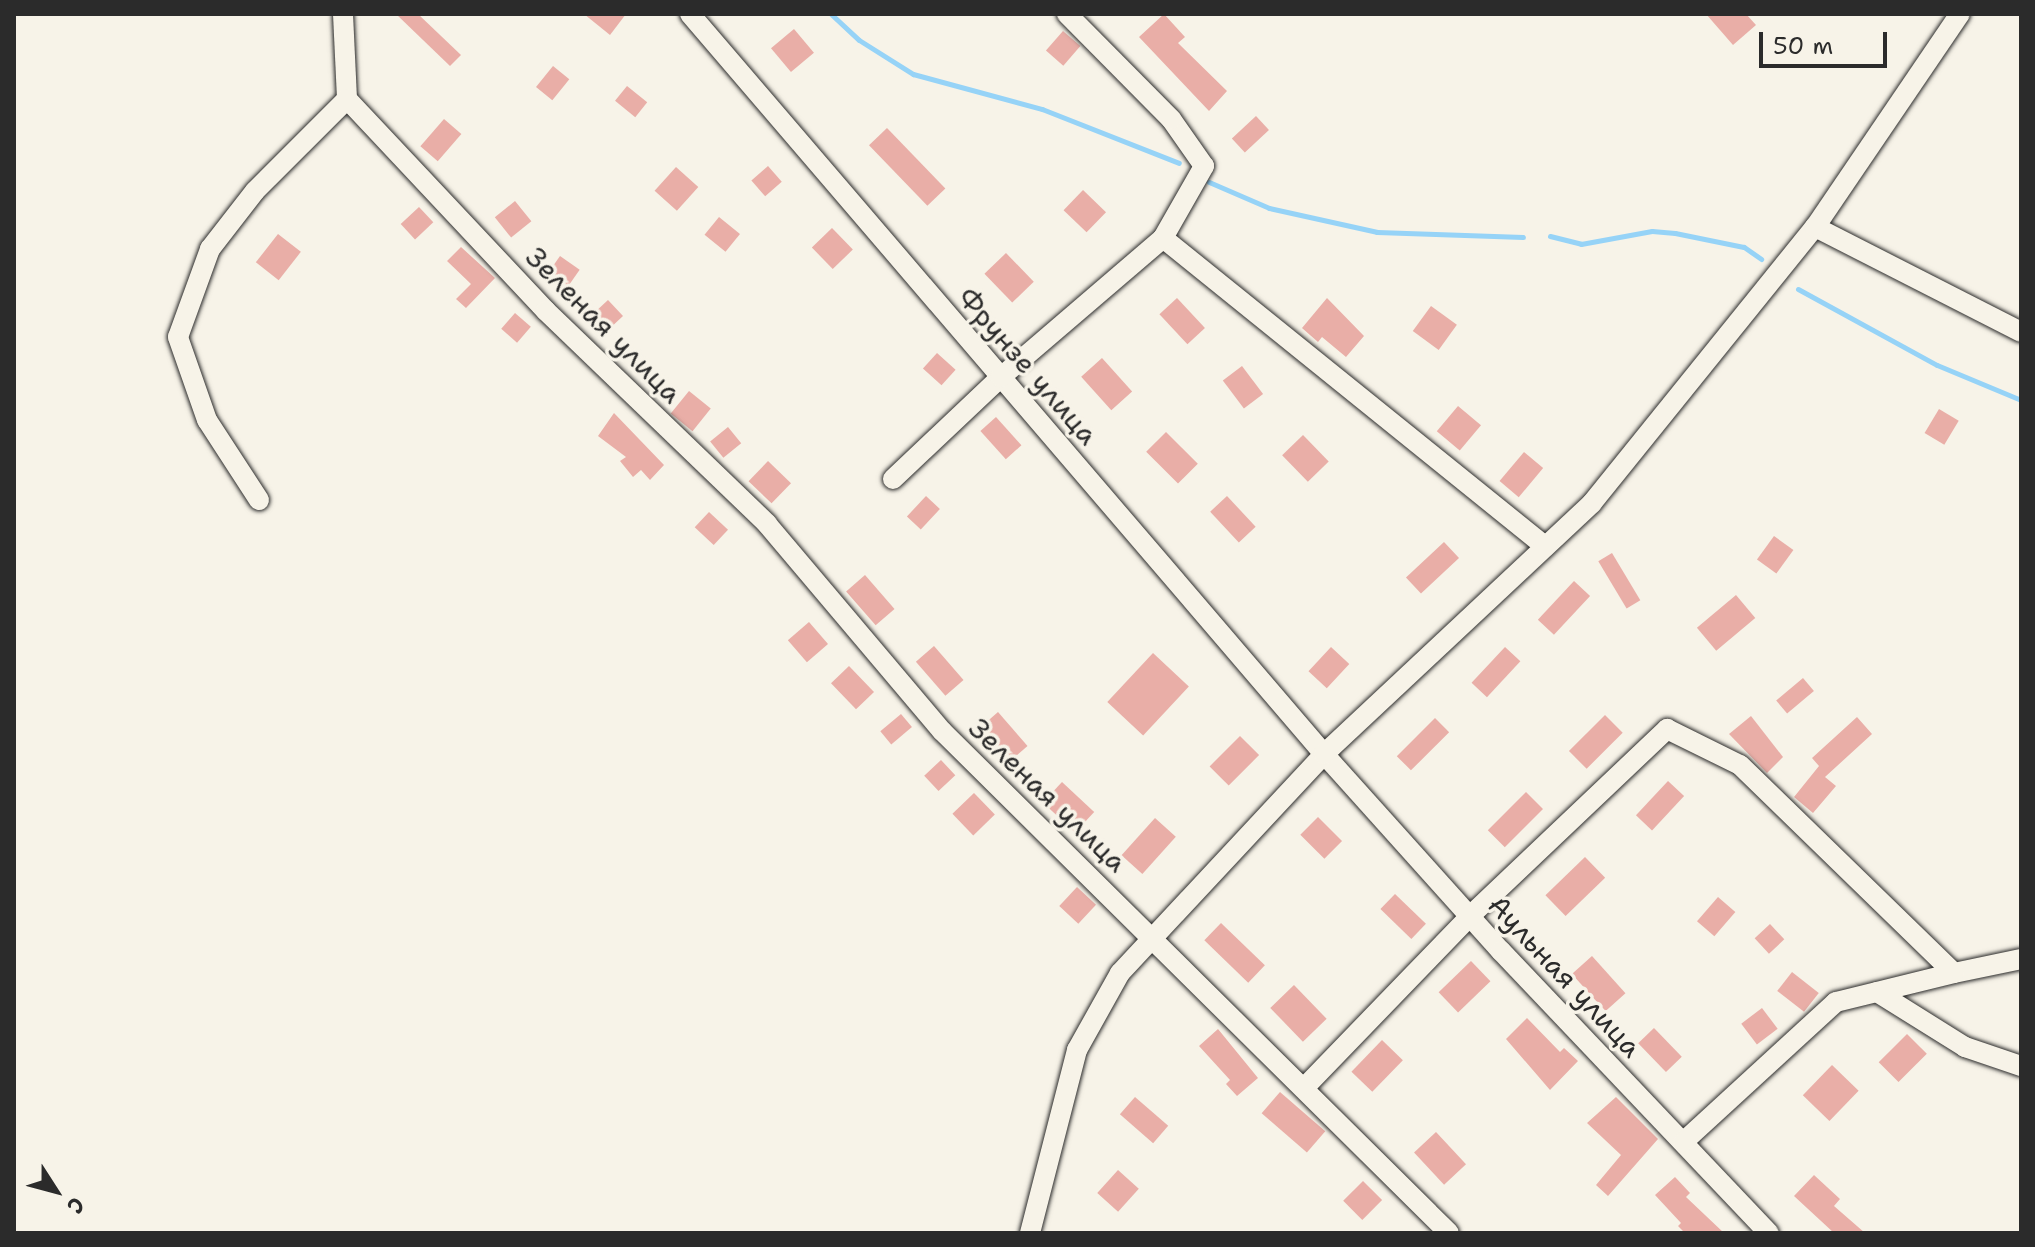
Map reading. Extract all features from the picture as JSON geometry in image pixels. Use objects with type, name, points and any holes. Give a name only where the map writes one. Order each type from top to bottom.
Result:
[{"type":"street","points":[[259,500],[207,420],[178,337],[210,249],[255,191],[347,99],[343,14]]},
{"type":"street","name":"Фрунзе улица","points":[[690,14],[1324,754]]},
{"type":"street","points":[[893,479],[1001,377],[1163,238],[1204,166],[1171,119],[1067,14]]},
{"type":"street","points":[[1030,1233],[1077,1050],[1120,973],[1324,754],[1592,503],[1815,227],[1960,14]]},
{"type":"street","name":"Зеленая улица","points":[[347,99],[546,311],[767,524],[942,731],[1154,936],[1449,1233]]},
{"type":"street","points":[[1815,227],[2021,332]]},
{"type":"street","points":[[1163,238],[1545,546]]},
{"type":"street","points":[[1304,1088],[1470,916],[1667,729],[1740,765],[1954,973]]},
{"type":"street","name":"Аульная улица","points":[[1324,754],[1470,916],[1769,1233]]},
{"type":"street","points":[[1683,1142],[1836,1002],[2021,959]]},
{"type":"street","points":[[1877,992],[1965,1047],[2021,1066]]},
{"type":"building","points":[[396,14],[418,14],[461,55],[450,66]]},
{"type":"building","points":[[584,14],[626,14],[610,35]]},
{"type":"building","points":[[1164,14],[1185,37],[1178,43],[1227,91],[1209,111],[1139,37]]},
{"type":"building","points":[[1706,14],[1746,14],[1756,25],[1733,45]]},
{"type":"building","points":[[794,29],[814,53],[791,72],[771,48]]},
{"type":"building","points":[[1063,31],[1080,46],[1063,66],[1046,51]]},
{"type":"building","points":[[553,66],[569,79],[552,100],[536,87]]},
{"type":"building","points":[[627,86],[647,102],[635,117],[615,101]]},
{"type":"building","points":[[1256,116],[1269,130],[1245,152],[1232,139]]},
{"type":"building","points":[[444,119],[461,134],[438,161],[420,146]]},
{"type":"building","points":[[887,128],[945,188],[927,206],[869,145]]},
{"type":"building","points":[[768,166],[782,182],[765,196],[751,180]]},
{"type":"building","points":[[676,167],[698,187],[677,211],[655,191]]},
{"type":"building","points":[[1083,190],[1106,212],[1087,232],[1064,210]]},
{"type":"building","points":[[515,201],[531,221],[511,238],[495,217]]},
{"type":"building","points":[[419,207],[433,222],[415,239],[401,224]]},
{"type":"building","points":[[719,217],[740,234],[726,252],[705,235]]},
{"type":"building","points":[[832,228],[853,250],[833,269],[812,247]]},
{"type":"building","points":[[278,234],[301,252],[279,280],[256,262]]},
{"type":"building","points":[[461,247],[495,278],[466,308],[456,299],[471,284],[447,261]]},
{"type":"building","points":[[1006,253],[1034,282],[1012,303],[984,274]]},
{"type":"building","points":[[560,256],[580,270],[568,287],[548,273]]},
{"type":"building","points":[[1177,298],[1205,328],[1187,344],[1159,314]]},
{"type":"building","points":[[1327,298],[1364,336],[1346,357],[1322,337],[1318,342],[1302,328]]},
{"type":"building","points":[[608,300],[623,316],[602,336],[587,320]]},
{"type":"building","points":[[1431,306],[1457,325],[1439,350],[1413,331]]},
{"type":"building","points":[[515,313],[531,327],[517,343],[501,329]]},
{"type":"building","points":[[937,353],[956,370],[942,385],[923,369]]},
{"type":"building","points":[[1102,358],[1132,391],[1111,410],[1081,377]]},
{"type":"building","points":[[1242,366],[1263,394],[1244,408],[1223,380]]},
{"type":"building","points":[[689,391],[711,409],[693,431],[671,414]]},
{"type":"building","points":[[1458,406],[1481,425],[1460,451],[1437,431]]},
{"type":"building","points":[[1939,409],[1959,421],[1944,445],[1925,433]]},
{"type":"building","points":[[614,413],[664,465],[650,480],[641,470],[633,477],[620,461],[626,457],[598,436]]},
{"type":"building","points":[[996,417],[1021,445],[1006,459],[980,431]]},
{"type":"building","points":[[728,427],[741,443],[723,458],[710,441]]},
{"type":"building","points":[[1166,432],[1198,464],[1178,484],[1146,452]]},
{"type":"building","points":[[1303,435],[1329,462],[1308,482],[1282,455]]},
{"type":"building","points":[[1524,452],[1543,468],[1519,497],[1500,481]]},
{"type":"building","points":[[768,461],[791,483],[772,503],[749,481]]},
{"type":"building","points":[[926,496],[940,509],[921,529],[907,516]]},
{"type":"building","points":[[1227,496],[1256,527],[1239,542],[1210,512]]},
{"type":"building","points":[[709,512],[728,530],[714,545],[695,527]]},
{"type":"building","points":[[1774,536],[1793,550],[1776,574],[1757,559]]},
{"type":"building","points":[[1444,542],[1459,558],[1421,594],[1406,577]]},
{"type":"building","points":[[1612,553],[1640,600],[1627,608],[1598,561]]},
{"type":"building","points":[[865,575],[895,609],[876,625],[846,591]]},
{"type":"building","points":[[1574,581],[1590,596],[1554,635],[1538,620]]},
{"type":"building","points":[[1736,595],[1755,618],[1716,651],[1697,628]]},
{"type":"building","points":[[809,622],[828,644],[807,662],[788,640]]},
{"type":"building","points":[[934,646],[964,680],[945,696],[916,662]]},
{"type":"building","points":[[1331,647],[1349,664],[1327,688],[1308,671]]},
{"type":"building","points":[[1505,647],[1520,661],[1487,697],[1472,683]]},
{"type":"building","points":[[1153,653],[1189,686],[1143,735],[1107,702]]},
{"type":"building","points":[[849,666],[874,692],[856,709],[831,683]]},
{"type":"building","points":[[1803,678],[1814,691],[1787,714],[1776,700]]},
{"type":"building","points":[[998,712],[1028,746],[1009,762],[979,728]]},
{"type":"building","points":[[901,714],[912,727],[891,744],[880,731]]},
{"type":"building","points":[[1605,715],[1623,733],[1587,769],[1569,751]]},
{"type":"building","points":[[1751,716],[1783,757],[1767,773],[1729,734]]},
{"type":"building","points":[[1857,717],[1872,734],[1825,777],[1836,786],[1813,813],[1794,797],[1819,766],[1812,758]]},
{"type":"building","points":[[1435,718],[1449,732],[1411,770],[1397,756]]},
{"type":"building","points":[[1240,736],[1259,755],[1229,785],[1210,766]]},
{"type":"building","points":[[941,760],[955,775],[939,791],[924,776]]},
{"type":"building","points":[[1668,781],[1684,796],[1652,830],[1636,815]]},
{"type":"building","points":[[1062,782],[1094,812],[1075,832],[1043,802]]},
{"type":"building","points":[[1526,792],[1543,809],[1505,847],[1488,830]]},
{"type":"building","points":[[974,793],[995,815],[973,835],[952,814]]},
{"type":"building","points":[[1318,817],[1342,841],[1324,859],[1300,835]]},
{"type":"building","points":[[1155,818],[1176,837],[1142,874],[1122,855]]},
{"type":"building","points":[[1585,857],[1605,878],[1566,916],[1545,895]]},
{"type":"building","points":[[1077,887],[1096,905],[1078,924],[1059,906]]},
{"type":"building","points":[[1395,894],[1426,924],[1411,939],[1380,909]]},
{"type":"building","points":[[1718,897],[1735,912],[1714,936],[1697,921]]},
{"type":"building","points":[[1221,923],[1265,965],[1248,983],[1204,940]]},
{"type":"building","points":[[1770,924],[1784,939],[1769,954],[1755,938]]},
{"type":"building","points":[[1592,956],[1625,993],[1605,1011],[1572,974]]},
{"type":"building","points":[[1471,961],[1490,981],[1458,1012],[1439,992]]},
{"type":"building","points":[[1792,972],[1819,993],[1804,1012],[1777,991]]},
{"type":"building","points":[[1294,985],[1327,1019],[1303,1042],[1270,1008]]},
{"type":"building","points":[[1762,1008],[1778,1029],[1757,1044],[1741,1024]]},
{"type":"building","points":[[1527,1018],[1560,1052],[1564,1048],[1578,1061],[1550,1090],[1506,1039]]},
{"type":"building","points":[[1654,1028],[1682,1057],[1666,1072],[1638,1043]]},
{"type":"building","points":[[1218,1029],[1258,1078],[1237,1096],[1226,1084],[1230,1080],[1199,1046]]},
{"type":"building","points":[[1907,1034],[1927,1054],[1899,1082],[1879,1062]]},
{"type":"building","points":[[1382,1040],[1403,1060],[1372,1092],[1351,1072]]},
{"type":"building","points":[[1832,1065],[1859,1091],[1829,1121],[1803,1095]]},
{"type":"building","points":[[1280,1092],[1325,1131],[1307,1152],[1262,1113]]},
{"type":"building","points":[[1135,1097],[1168,1126],[1153,1143],[1120,1114]]},
{"type":"building","points":[[1616,1097],[1658,1139],[1608,1196],[1596,1185],[1621,1155],[1587,1123]]},
{"type":"building","points":[[1436,1132],[1466,1164],[1444,1185],[1414,1152]]},
{"type":"building","points":[[1118,1170],[1139,1189],[1118,1212],[1097,1193]]},
{"type":"building","points":[[1814,1175],[1840,1199],[1834,1206],[1865,1233],[1834,1233],[1794,1196]]},
{"type":"building","points":[[1675,1177],[1690,1193],[1686,1197],[1724,1233],[1685,1233],[1678,1226],[1681,1223],[1655,1195]]},
{"type":"building","points":[[1363,1181],[1382,1200],[1362,1220],[1343,1201]]},
{"type":"waterway","points":[[831,14],[859,40],[913,74],[1042,109],[1179,163]]},
{"type":"waterway","points":[[1209,182],[1269,208],[1377,232],[1523,237]]},
{"type":"waterway","points":[[1550,236],[1581,244],[1652,231],[1675,233],[1744,247],[1761,259]]},
{"type":"waterway","points":[[1798,289],[1937,365],[2021,400]]}]
